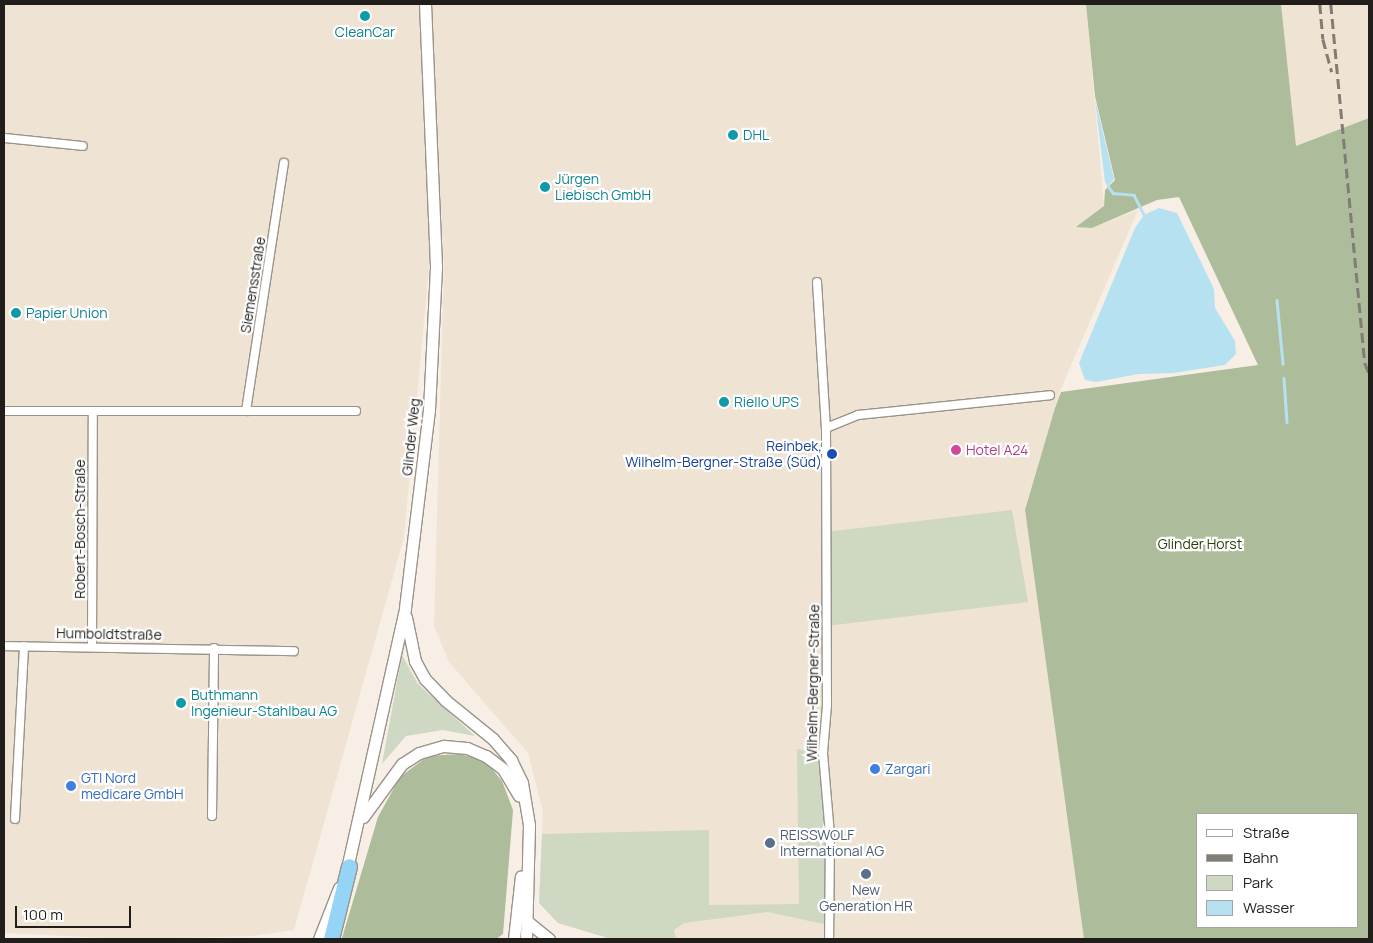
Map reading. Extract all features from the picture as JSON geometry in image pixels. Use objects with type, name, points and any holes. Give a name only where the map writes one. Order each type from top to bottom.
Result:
[{"type":"highway","points":[[331,939],[349,866]]},
{"type":"main road","name":"Glinder Weg","points":[[319,939],[330,906],[349,866],[405,608],[429,410],[436,266],[424,4]]},
{"type":"main road","points":[[405,608],[412,651],[425,679],[445,700],[493,739],[511,760],[522,783],[529,826],[528,922],[526,939]]},
{"type":"main road","points":[[360,822],[393,773],[419,753],[456,746],[476,751],[495,762],[516,788],[525,820],[514,939]]},
{"type":"main road","points":[[528,922],[549,939]]},
{"type":"street","points":[[4,138],[83,146]]},
{"type":"street","name":"Siemensstraße","points":[[246,411],[284,163]]},
{"type":"street","name":"Wilhelm-Bergner-Straße","points":[[817,282],[826,428],[827,706],[823,753],[830,834],[829,939]]},
{"type":"street","points":[[826,428],[858,415],[1050,395]]},
{"type":"street","points":[[4,411],[356,411]]},
{"type":"street","name":"Robert-Bosch-Straße","points":[[92,647],[93,411]]},
{"type":"street","name":"Humboldtstraße","points":[[4,646],[214,648],[294,651]]},
{"type":"street","points":[[15,819],[24,646]]},
{"type":"street","points":[[212,816],[214,648]]},
{"type":"shaded area","points":[[4,4],[420,4],[430,257],[404,537],[294,930],[252,936],[130,939],[4,933]]},
{"type":"shaded area","points":[[430,4],[1086,4],[1104,205],[1092,228],[1138,210],[1060,391],[1025,510],[1084,939],[611,939],[558,923],[539,903],[543,812],[528,753],[449,662],[434,626],[444,263]]},
{"type":"shaded area","points":[[1281,4],[1369,4],[1369,118],[1296,146]]},
{"type":"green space","name":"Glinder Horst","points":[[1086,4],[1281,4],[1296,146],[1369,118],[1369,939],[1084,939],[1025,510],[1055,408],[1061,392],[1258,365],[1179,197],[1157,200],[1092,228],[1076,227],[1104,206],[1105,190],[1115,180],[1095,96]]},
{"type":"green space","points":[[1012,510],[1028,602],[826,626],[826,532]]},
{"type":"green space","points":[[402,655],[418,684],[475,736],[443,730],[406,736],[382,764]]},
{"type":"green space","points":[[797,749],[823,753],[828,925],[768,912],[684,923],[674,930],[676,939],[611,939],[558,923],[539,903],[542,834],[709,830],[709,905],[799,904]]},
{"type":"green space","points":[[459,754],[485,760],[502,781],[513,810],[503,934],[496,939],[342,938],[378,817],[400,777],[428,756]]},
{"type":"water","points":[[1095,99],[1114,179],[1108,186],[1105,182]]},
{"type":"water","points":[[1159,208],[1177,213],[1214,289],[1215,308],[1235,341],[1236,354],[1225,365],[1173,373],[1139,374],[1096,382],[1085,380],[1079,363],[1135,228],[1144,215]]},
{"type":"waterway","points":[[1108,186],[1113,193],[1134,195],[1144,215]]},
{"type":"waterway","points":[[1277,300],[1283,364]]},
{"type":"waterway","points":[[1284,378],[1287,422]]},
{"type":"railway","points":[[1320,4],[1323,39],[1332,72]]},
{"type":"railway","points":[[1331,4],[1365,363],[1369,373]]},
{"type":"place","name":"CleanCar","points":[[365,16]]},
{"type":"place","name":"DHL","points":[[733,135]]},
{"type":"place","name":"Jürgen Liebisch GmbH","points":[[545,187]]},
{"type":"place","name":"Papier Union","points":[[16,313]]},
{"type":"place","name":"Riello UPS","points":[[724,402]]},
{"type":"place","name":"Hotel A24","points":[[956,450]]},
{"type":"place","name":"Reinbek, Wilhelm-Bergner-Straße (Süd)","points":[[832,454]]},
{"type":"place","name":"Buthmann Ingenieur-Stahlbau AG","points":[[181,703]]},
{"type":"place","name":"Zargari","points":[[875,769]]},
{"type":"place","name":"GTI Nord medicare GmbH","points":[[71,786]]},
{"type":"place","name":"REISSWOLF International AG","points":[[770,843]]},
{"type":"place","name":"New Generation HR","points":[[866,874]]}]
